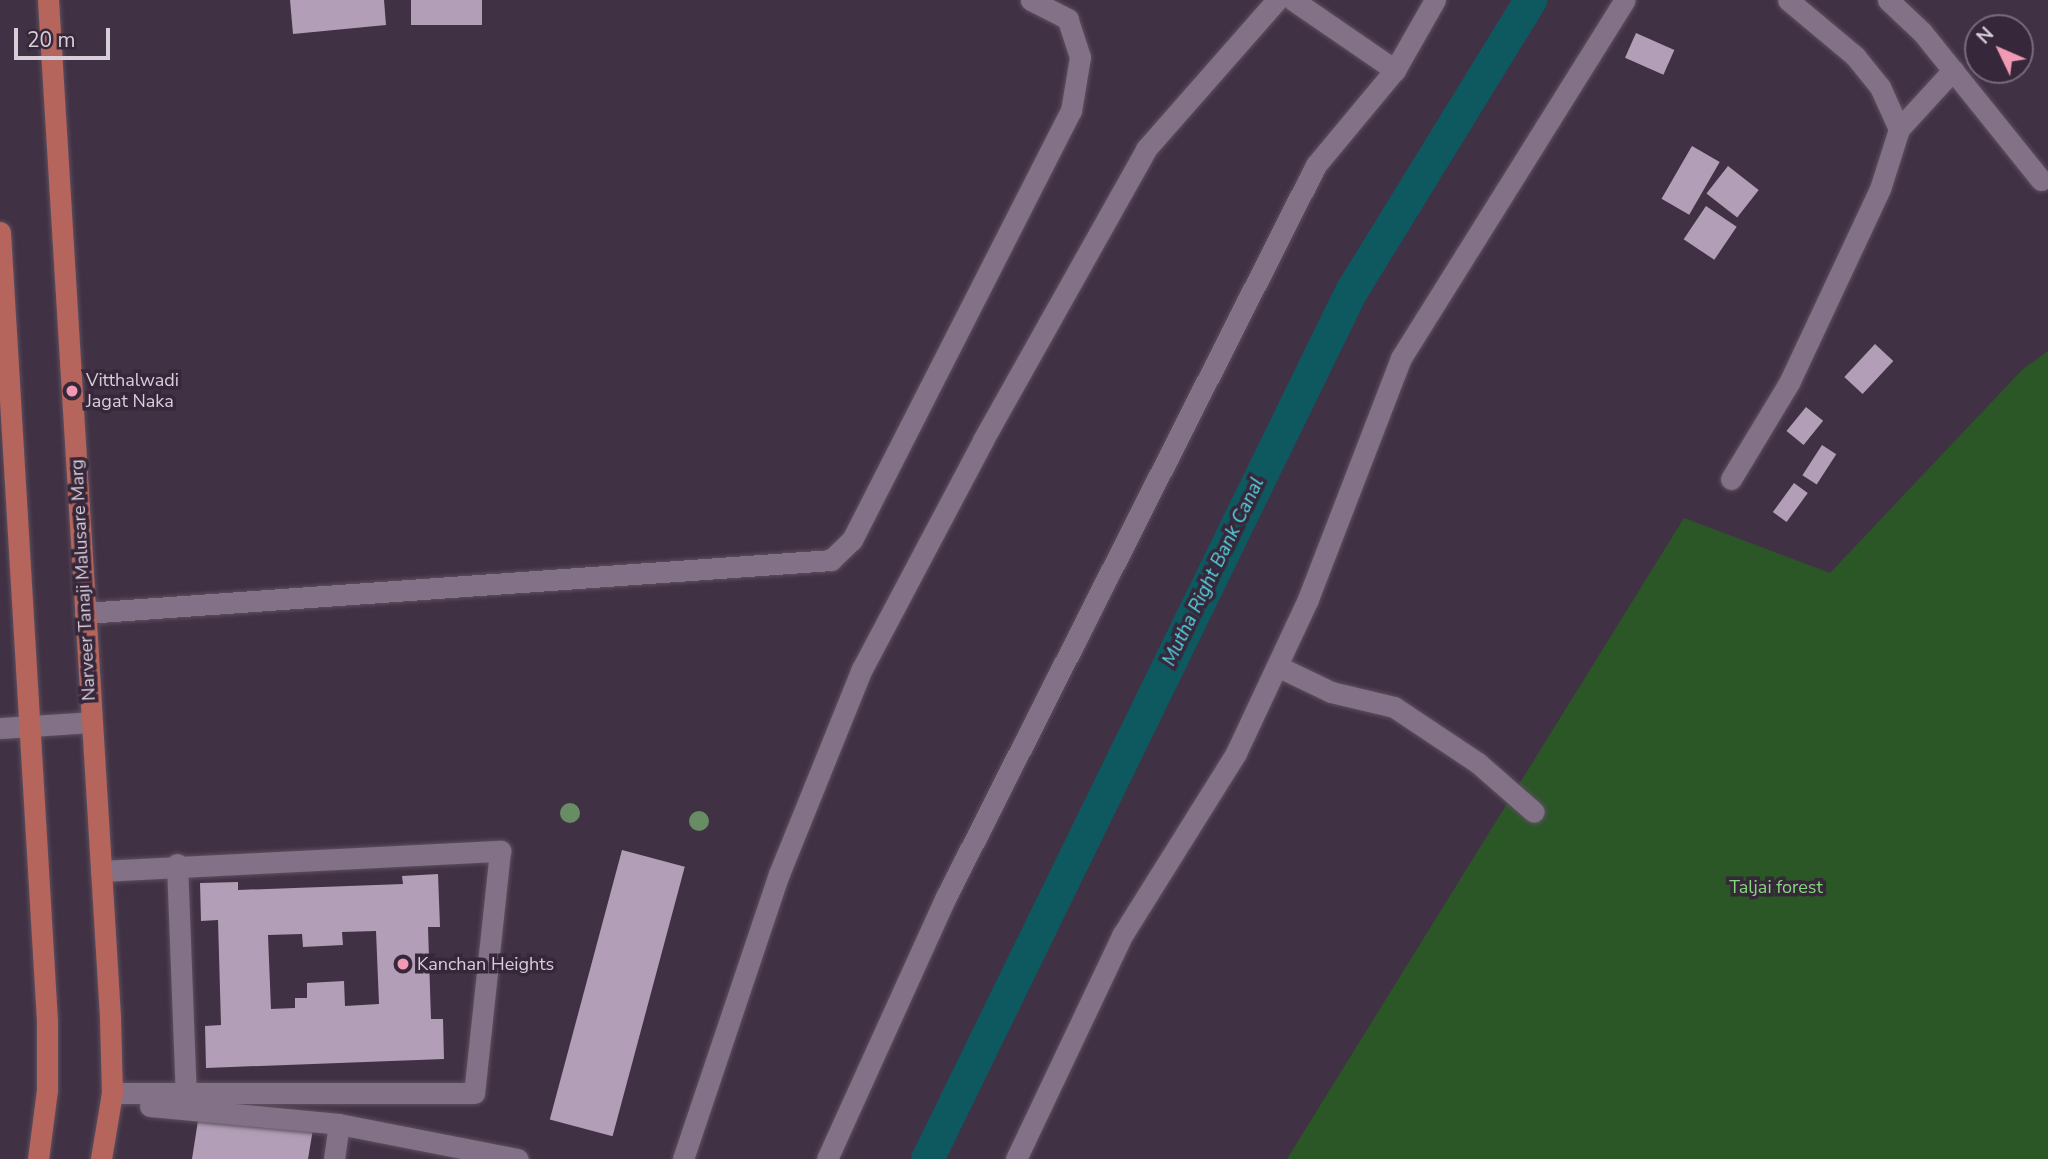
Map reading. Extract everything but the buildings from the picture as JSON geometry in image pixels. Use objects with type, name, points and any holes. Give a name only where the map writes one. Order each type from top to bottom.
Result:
[{"type":"main road","name":"Narveer Tanaji Malusare Marg","points":[[48,0],[101,871],[111,1098],[101,1159]]},
{"type":"main road","points":[[0,232],[47,1021],[47,1090],[38,1159]]},
{"type":"street","points":[[85,612],[831,560],[852,540],[1071,111],[1080,57],[1068,19],[1031,0]]},
{"type":"street","points":[[683,1159],[779,874],[862,669],[983,440],[1146,149],[1277,0]]},
{"type":"street","points":[[1293,0],[1395,70]]},
{"type":"street","points":[[827,1159],[946,897],[1316,165],[1395,70],[1435,0]]},
{"type":"street","points":[[1016,1159],[1123,934],[1236,753],[1308,599],[1401,358],[1625,0]]},
{"type":"street","points":[[1788,0],[1855,56],[1881,87],[1899,129]]},
{"type":"street","points":[[1888,0],[1953,70],[2041,180]]},
{"type":"street","points":[[1731,479],[1789,383],[1880,189],[1899,129],[1953,70]]},
{"type":"street","points":[[1277,666],[1331,692],[1394,707],[1478,763],[1534,812]]},
{"type":"street","points":[[0,728],[92,722]]},
{"type":"street","points":[[101,871],[177,864],[500,851],[474,1093],[186,1094],[111,1098]]},
{"type":"street","points":[[177,864],[186,1094]]},
{"type":"street","points":[[111,1098],[339,1124],[517,1159]]},
{"type":"street","points":[[334,1159],[339,1124]]},
{"type":"green space","name":"Taljai forest","points":[[2048,351],[2048,1159],[1287,1159],[1684,518],[1830,573],[2022,370]]},
{"type":"waterway","name":"Mutha Right Bank Canal","points":[[927,1159],[1351,291],[1530,0]]},
{"type":"place","name":"Vitthalwadi Jagat Naka","points":[[72,391]]},
{"type":"place","name":"Kanchan Heights","points":[[403,964]]}]
